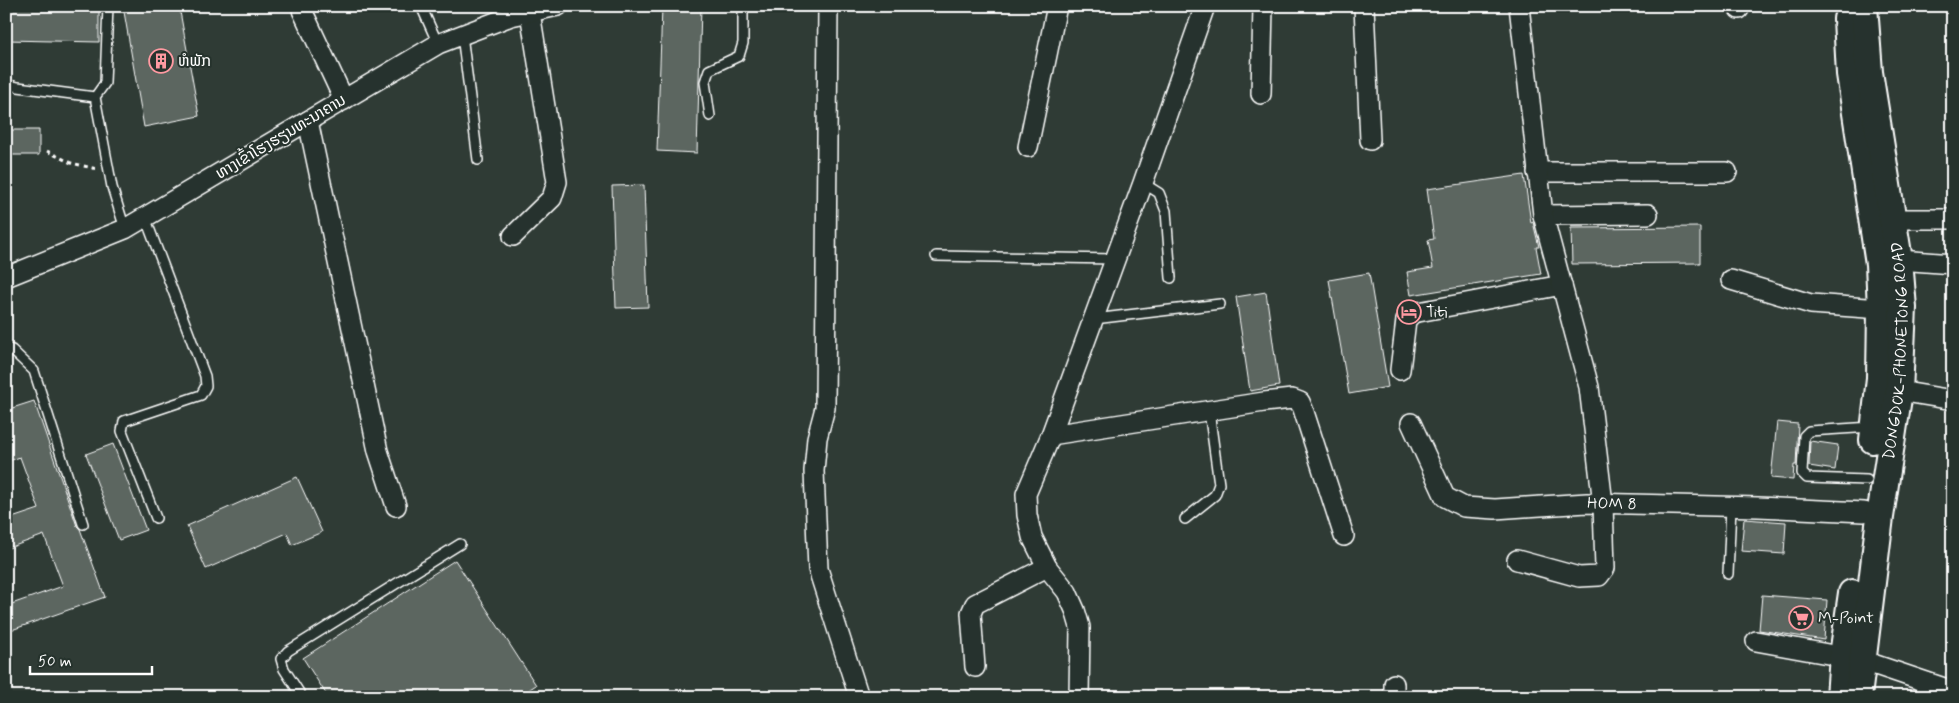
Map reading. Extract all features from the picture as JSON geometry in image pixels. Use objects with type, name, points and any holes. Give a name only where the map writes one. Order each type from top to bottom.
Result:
[{"type":"main road","name":"DONGDOK-PHONETONG ROAD","points":[[1847,6],[1850,74],[1879,264],[1882,309],[1880,378],[1867,480],[1852,657],[1858,697]]},
{"type":"main road","name":"DONGDOK-PHONETONG ROAD","points":[[1840,697],[1852,657],[1898,391],[1903,308],[1899,260],[1869,72],[1864,6]]},
{"type":"street","name":"ທາງເຂົ້າໂຮງຮຽນທະນາຄານ","points":[[6,277],[125,229],[438,44],[530,9],[558,6]]},
{"type":"street","points":[[828,6],[825,408],[817,438],[814,471],[818,569],[858,697]]},
{"type":"street","points":[[1028,147],[1057,6]]},
{"type":"street","points":[[1079,697],[1080,627],[1067,592],[1048,568],[1032,537],[1026,515],[1026,494],[1051,435],[1094,319],[1205,6]]},
{"type":"street","points":[[1261,94],[1263,6]]},
{"type":"street","points":[[1364,6],[1370,140]]},
{"type":"street","points":[[1517,560],[1579,577],[1599,576],[1606,568],[1603,504],[1589,387],[1543,216],[1519,6]]},
{"type":"street","points":[[513,236],[552,198],[557,182],[530,9]]},
{"type":"street","points":[[302,10],[344,100]]},
{"type":"street","points":[[308,121],[378,451],[396,506]]},
{"type":"street","points":[[1538,172],[1727,172]]},
{"type":"street","points":[[1543,216],[1648,214]]},
{"type":"street","points":[[1893,219],[1953,219]]},
{"type":"street","points":[[1899,260],[1953,264]]},
{"type":"street","points":[[1731,280],[1812,304],[1882,309]]},
{"type":"street","points":[[1400,370],[1406,320],[1413,313],[1562,286]]},
{"type":"street","points":[[1898,391],[1953,400]]},
{"type":"street","points":[[1051,435],[1292,399],[1300,402],[1344,536]]},
{"type":"street","name":"HOM 8","points":[[1411,423],[1445,497],[1464,507],[1495,509],[1603,504],[1864,512]]},
{"type":"street","points":[[975,667],[971,613],[975,604],[1048,568]]},
{"type":"street","points":[[1756,641],[1852,657],[1953,691]]},
{"type":"lane","points":[[108,6],[105,83],[95,97],[112,187],[125,229]]},
{"type":"lane","points":[[421,6],[438,44]]},
{"type":"lane","points":[[710,116],[705,82],[710,70],[739,56],[743,43],[743,6]]},
{"type":"lane","points":[[462,35],[478,160]]},
{"type":"lane","points":[[6,84],[95,97]]},
{"type":"lane","points":[[1143,182],[1159,193],[1166,211],[1171,278]]},
{"type":"lane","points":[[145,217],[205,376],[206,386],[201,395],[124,420],[122,431],[156,518]]},
{"type":"lane","points":[[936,256],[1115,259]]},
{"type":"lane","points":[[1094,319],[1220,304]]},
{"type":"lane","points":[[6,348],[12,350],[34,371],[83,524]]},
{"type":"lane","points":[[1185,519],[1216,495],[1219,484],[1209,410]]},
{"type":"lane","points":[[1867,480],[1807,478],[1802,473],[1804,436],[1809,431],[1875,427]]},
{"type":"lane","points":[[1728,574],[1731,507]]},
{"type":"lane","points":[[302,697],[284,669],[281,659],[288,651],[460,544]]},
{"type":"path","points":[[47,152],[71,163],[96,168],[112,187]]},
{"type":"building","points":[[6,6],[99,6],[99,42],[6,40]]},
{"type":"building","name":"ຫໍພັກ","points":[[123,6],[179,6],[199,116],[144,127]]},
{"type":"building","points":[[662,7],[701,7],[697,153],[657,151]]},
{"type":"building","points":[[6,130],[39,130],[39,155],[6,155]]},
{"type":"building","points":[[1524,175],[1531,223],[1533,222],[1539,247],[1536,247],[1541,274],[1411,295],[1407,272],[1433,268],[1428,240],[1434,239],[1427,189]]},
{"type":"building","points":[[644,185],[648,307],[616,308],[612,186]]},
{"type":"building","points":[[1700,227],[1700,263],[1572,264],[1571,228]]},
{"type":"building","points":[[1369,273],[1388,387],[1349,394],[1329,280]]},
{"type":"building","points":[[1266,292],[1279,386],[1250,391],[1236,297]]},
{"type":"building","points":[[34,401],[77,526],[80,529],[105,597],[6,632],[6,606],[63,586],[44,535],[6,549],[6,520],[39,509],[20,457],[6,462],[6,410]]},
{"type":"building","points":[[1777,422],[1798,424],[1796,465],[1794,465],[1793,480],[1771,478]]},
{"type":"building","points":[[1810,441],[1838,445],[1835,470],[1809,466]]},
{"type":"building","points":[[113,444],[146,530],[119,540],[86,454]]},
{"type":"building","points":[[297,477],[322,532],[292,545],[287,533],[206,569],[187,526]]},
{"type":"building","points":[[1744,519],[1786,522],[1784,554],[1741,551]]},
{"type":"building","points":[[455,560],[536,685],[518,697],[328,697],[303,658]]},
{"type":"building","points":[[1762,595],[1827,600],[1824,640],[1759,630]]},
{"type":"place","name":"ຫໍພັກ","points":[[161,61]]},
{"type":"place","name":"Titi","points":[[1409,312]]},
{"type":"place","name":"M-Point","points":[[1801,618]]}]
